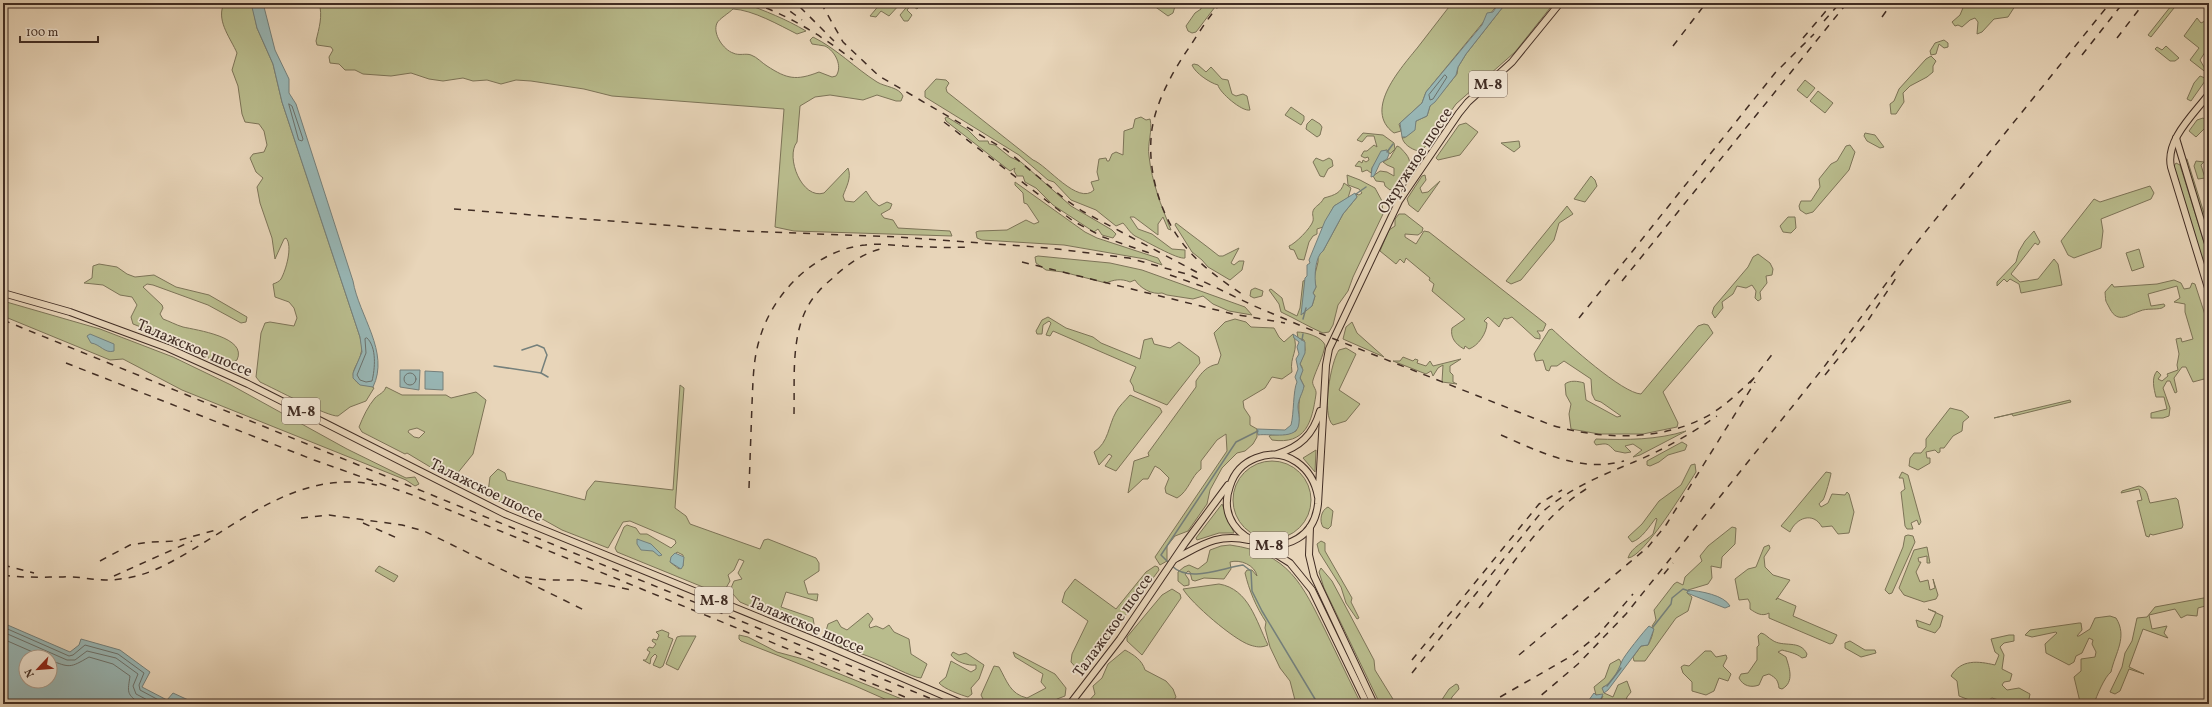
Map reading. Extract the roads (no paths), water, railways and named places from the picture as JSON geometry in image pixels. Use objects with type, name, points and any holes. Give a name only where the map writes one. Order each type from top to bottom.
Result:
[{"type":"main road","name":"Окружное шоссе","points":[[1323,404],[1329,349],[1399,201],[1463,108],[1512,62],[1560,3]]},
{"type":"main road","points":[[2209,94],[2176,138],[2169,155],[2172,174],[2209,290]]},
{"type":"main road","points":[[2176,138],[2209,247]]},
{"type":"main road","name":"Талажское шоссе","points":[[3,293],[70,312],[168,348],[248,384],[505,514],[819,642],[963,704]]},
{"type":"main road","name":"М-8","points":[[1172,564],[1240,469],[1249,461],[1263,456],[1276,455],[1290,450],[1308,437],[1317,422],[1323,404]]},
{"type":"main road","name":"М-8","points":[[1172,564],[1211,540],[1237,537],[1268,545],[1284,544],[1299,537],[1310,527],[1316,514],[1318,497],[1323,404]]},
{"type":"main road","name":"М-8","points":[[1276,455],[1290,458],[1305,468],[1313,479],[1318,497]]},
{"type":"main road","name":"М-8","points":[[1231,481],[1227,497],[1230,516],[1238,530],[1251,540]]},
{"type":"main road","points":[[1310,527],[1309,554],[1314,576],[1374,704]]},
{"type":"main road","points":[[1258,543],[1290,563],[1312,590],[1367,704]]},
{"type":"main road","name":"Талажское шоссе","points":[[1070,704],[1120,639],[1172,564]]},
{"type":"water","points":[[251,3],[263,3],[275,50],[289,79],[289,93],[296,104],[356,294],[372,334],[378,361],[377,374],[373,387],[360,385],[353,378],[353,373],[362,352],[360,337],[282,102],[273,64],[257,28]]},
{"type":"water","points":[[1499,3],[1506,3],[1466,54],[1458,67],[1456,75],[1435,102],[1430,106],[1427,116],[1416,121],[1415,130],[1406,137],[1402,137],[1400,123],[1422,103],[1426,92],[1482,25],[1487,13],[1493,12]]},
{"type":"water","points":[[1387,150],[1389,154],[1387,159],[1380,163],[1374,176],[1371,177],[1372,168],[1381,151]]},
{"type":"water","points":[[1355,193],[1357,197],[1343,214],[1323,251],[1318,257],[1315,273],[1316,287],[1313,293],[1315,296],[1312,306],[1301,315],[1305,278],[1307,276],[1307,265],[1310,263],[1309,260],[1325,221],[1334,206]]},
{"type":"water","points":[[90,334],[114,344],[114,351],[111,352],[105,350],[91,343],[87,336]]},
{"type":"water","points":[[1293,334],[1305,342],[1305,353],[1300,364],[1303,370],[1300,378],[1304,386],[1298,404],[1299,421],[1297,429],[1294,432],[1283,435],[1258,435],[1257,429],[1285,430],[1291,425],[1297,382],[1295,377],[1298,369],[1296,359],[1299,354],[1297,347],[1299,342],[1294,338]]},
{"type":"water","points":[[400,370],[420,370],[419,390],[400,387]]},
{"type":"water","points":[[425,371],[443,372],[443,390],[425,389]]},
{"type":"water","points":[[637,539],[651,544],[662,555],[659,556],[653,551],[641,550],[637,544]]},
{"type":"water","points":[[675,553],[684,557],[683,566],[681,569],[670,562],[671,557]]},
{"type":"water","points":[[1688,590],[1717,596],[1727,602],[1730,606],[1725,608],[1687,593]]},
{"type":"water","points":[[3,623],[70,652],[79,645],[81,639],[120,650],[150,672],[142,687],[167,700],[173,693],[197,704],[3,704]]},
{"type":"water","points":[[1649,626],[1654,629],[1648,645],[1641,646],[1608,690],[1604,693],[1602,688],[1612,680],[1626,654]]},
{"type":"water","points":[[1594,693],[1596,695],[1603,694],[1599,703],[1586,704]]},
{"type":"waterway","points":[[1387,152],[1393,144]]},
{"type":"waterway","points":[[1356,194],[1366,187]]},
{"type":"waterway","points":[[1303,319],[1306,308]]},
{"type":"waterway","points":[[1302,340],[1303,334]]},
{"type":"waterway","points":[[522,350],[537,345],[544,348],[547,355],[541,373]]},
{"type":"waterway","points":[[494,366],[541,373],[548,377]]},
{"type":"waterway","points":[[1169,563],[1161,555],[1236,442],[1258,431]]},
{"type":"waterway","points":[[1172,566],[1179,571],[1196,574],[1243,565],[1251,571],[1252,591],[1262,611],[1318,704]]},
{"type":"waterway","points":[[1653,627],[1671,604],[1672,598],[1683,589],[1689,591]]},
{"type":"waterway","points":[[1607,686],[1621,668]]},
{"type":"railway","points":[[753,3],[793,20],[830,43],[853,60]]},
{"type":"railway","points":[[779,3],[802,20]]},
{"type":"railway","points":[[821,3],[843,42],[879,76],[1006,150],[1066,200],[1082,211],[1202,275]]},
{"type":"railway","points":[[1221,3],[1206,22],[1184,55],[1164,90],[1152,129],[1151,161],[1163,210],[1179,239],[1195,258],[1208,270],[1245,296]]},
{"type":"railway","points":[[1673,46],[1706,3]]},
{"type":"railway","points":[[1824,21],[1840,3]]},
{"type":"railway","points":[[1622,281],[1847,3]]},
{"type":"railway","points":[[1882,17],[1892,3]]},
{"type":"railway","points":[[1531,704],[1578,664],[1626,614],[1824,367],[1914,246],[2110,3]]},
{"type":"railway","points":[[2082,55],[2123,3]]},
{"type":"railway","points":[[2117,38],[2144,3]]},
{"type":"railway","points":[[800,7],[834,41]]},
{"type":"railway","points":[[1803,38],[1826,11]]},
{"type":"railway","points":[[1579,318],[1775,73],[1814,34]]},
{"type":"railway","points":[[944,122],[1073,221],[1103,237],[1155,255]]},
{"type":"railway","points":[[454,209],[741,231],[899,237],[1049,248],[1129,258],[1190,275],[1252,305],[1304,327],[1551,425],[1591,434],[1632,436],[1673,430],[1711,414],[1753,379]]},
{"type":"railway","points":[[749,488],[753,388],[756,356],[765,323],[774,306],[785,291],[798,277],[813,265],[829,255],[847,249],[874,244],[928,247],[968,247]]},
{"type":"railway","points":[[794,414],[794,366],[798,333],[809,304],[819,291],[848,265],[865,255],[884,248]]},
{"type":"railway","points":[[1022,262],[1233,314],[1285,323]]},
{"type":"railway","points":[[1170,275],[1207,288]]},
{"type":"railway","points":[[1825,375],[1865,325],[1896,278]]},
{"type":"railway","points":[[3,320],[944,704]]},
{"type":"railway","points":[[1750,383],[1774,352]]},
{"type":"railway","points":[[66,363],[314,460],[415,496],[922,704]]},
{"type":"railway","points":[[1519,655],[1648,547],[1666,525],[1755,382]]},
{"type":"railway","points":[[1412,673],[1540,514],[1573,490],[1666,447],[1717,416]]},
{"type":"railway","points":[[1501,435],[1546,454],[1576,463],[1608,464],[1624,461]]},
{"type":"railway","points":[[3,575],[26,577],[74,577],[106,580],[134,576],[161,567],[187,553],[263,506],[290,494],[317,485],[346,482],[377,485]]},
{"type":"railway","points":[[1479,608],[1543,526],[1558,511],[1591,486]]},
{"type":"railway","points":[[1412,660],[1539,504],[1562,490]]},
{"type":"railway","points":[[301,518],[329,515],[402,525],[424,531],[588,612]]},
{"type":"railway","points":[[363,523],[397,538]]},
{"type":"railway","points":[[100,561],[130,545],[150,542],[176,541],[216,530]]},
{"type":"railway","points":[[114,576],[192,541]]},
{"type":"railway","points":[[1664,574],[1673,563]]},
{"type":"railway","points":[[3,565],[34,573]]},
{"type":"railway","points":[[525,577],[547,580],[581,580],[632,590]]},
{"type":"railway","points":[[1488,704],[1573,655],[1598,635],[1633,594]]}]
